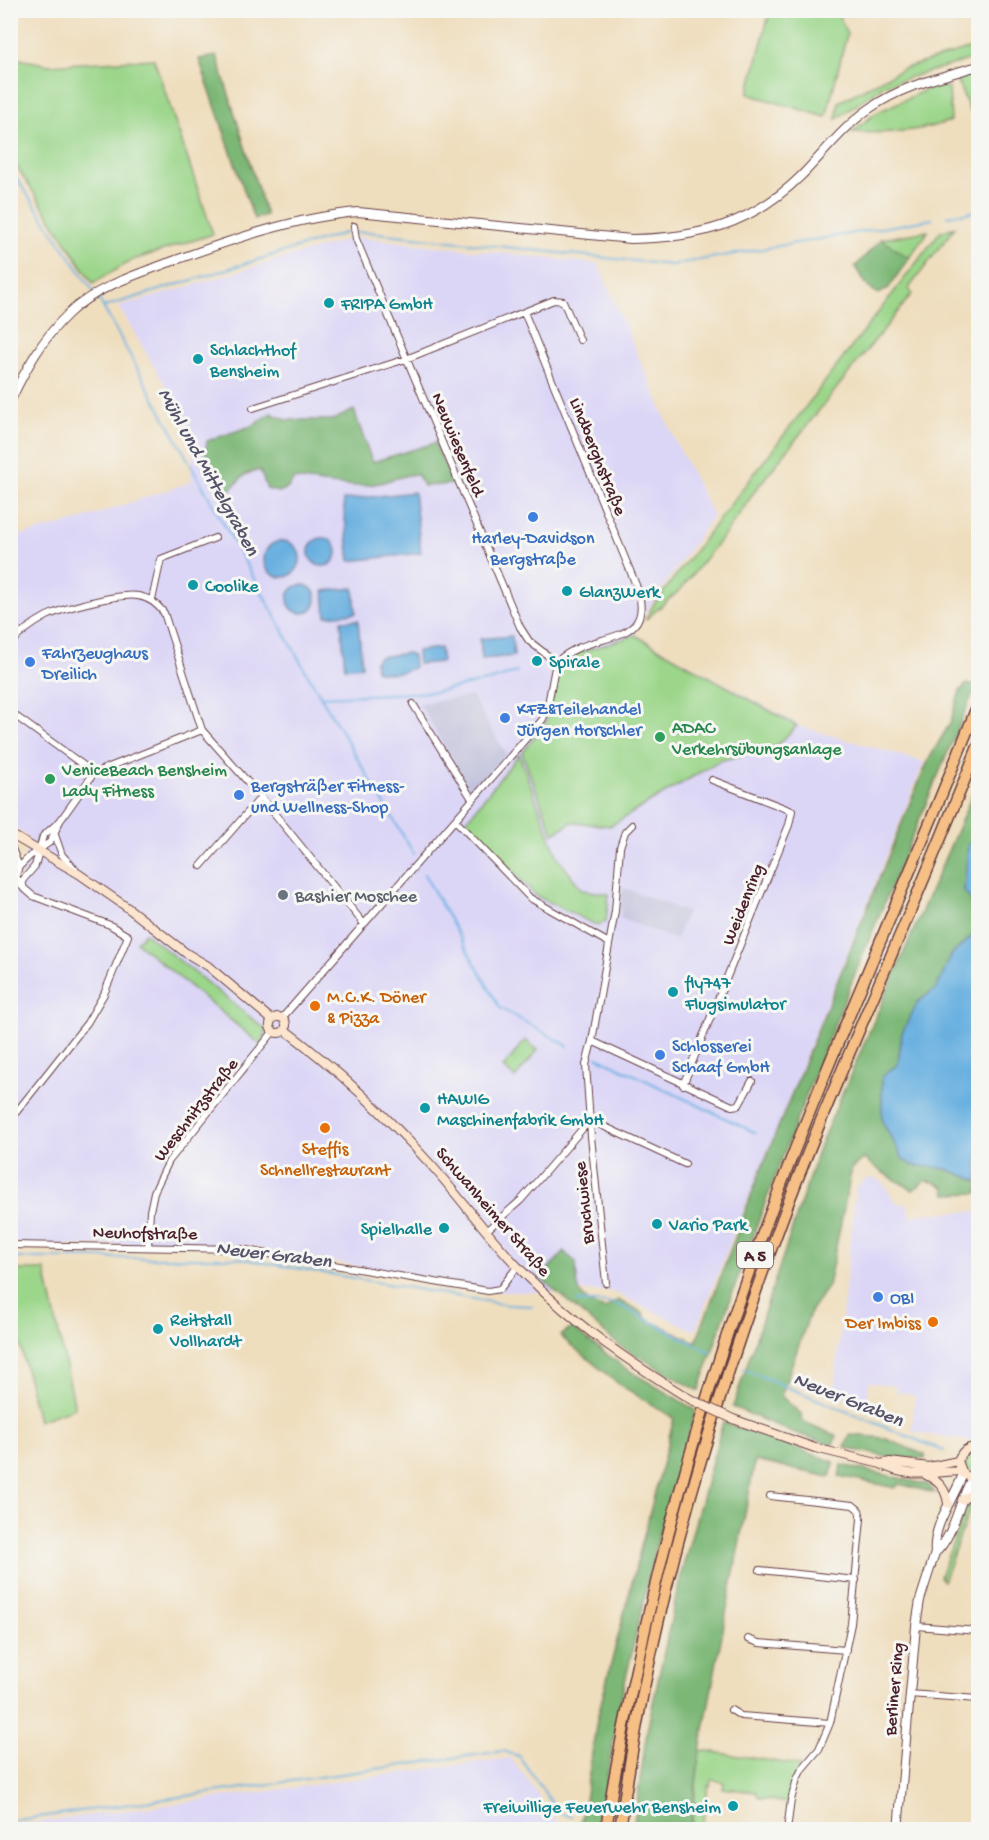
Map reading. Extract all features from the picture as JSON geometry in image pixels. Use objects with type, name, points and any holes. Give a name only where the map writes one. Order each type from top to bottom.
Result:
[{"type":"highway","name":"A 5","points":[[606,1830],[627,1712],[654,1589],[692,1445],[716,1366],[765,1227],[809,1115],[925,839],[978,704]]},
{"type":"highway","name":"A 5","points":[[620,1830],[639,1715],[681,1531],[750,1306],[792,1193],[842,1070],[978,747]]},
{"type":"main road","points":[[10,834],[79,874],[128,908],[186,953],[208,966],[272,1020]]},
{"type":"main road","points":[[282,1018],[286,1024],[285,1030],[280,1033],[273,1032],[270,1026],[272,1020],[282,1018]]},
{"type":"main road","name":"Schwanheimer Straße","points":[[285,1030],[349,1082],[386,1118],[434,1168],[518,1267],[598,1340],[690,1399],[733,1419],[786,1439],[881,1464]]},
{"type":"main road","points":[[881,1464],[890,1462],[929,1467],[958,1461],[964,1451],[977,1446]]},
{"type":"main road","points":[[881,1464],[889,1468],[926,1475],[962,1472],[958,1461]]},
{"type":"main road","name":"Berliner Ring","points":[[962,1472],[975,1478]]},
{"type":"main road","points":[[926,1475],[936,1480],[945,1491],[948,1504]]},
{"type":"main road","points":[[962,1500],[978,1490]]},
{"type":"street","points":[[10,402],[26,369],[43,343],[69,314],[86,301],[130,277],[225,242],[335,214],[378,213],[631,239],[669,238],[700,233],[747,215],[777,196],[800,178],[868,109],[911,87],[978,66]]},
{"type":"street","name":"Neuwiesenfeld","points":[[354,226],[356,239],[520,627],[529,641],[556,662]]},
{"type":"street","points":[[253,408],[406,359],[554,300],[563,301],[580,340]]},
{"type":"street","name":"Lindberghstraße","points":[[524,312],[642,600],[642,611],[632,629],[577,648],[556,662]]},
{"type":"street","points":[[152,600],[161,559],[215,538]]},
{"type":"street","points":[[10,644],[29,627],[65,609],[126,595],[152,600],[164,613],[202,730],[261,797],[364,924]]},
{"type":"street","points":[[282,1018],[543,719],[556,662]]},
{"type":"street","points":[[413,704],[472,799]]},
{"type":"street","points":[[10,712],[94,773]]},
{"type":"street","points":[[24,889],[22,881],[35,866],[43,836],[60,820],[94,773],[202,730]]},
{"type":"street","name":"Weidenring","points":[[683,1085],[780,847],[792,811],[712,780]]},
{"type":"street","points":[[201,866],[261,797]]},
{"type":"street","points":[[19,867],[50,842],[60,820]]},
{"type":"street","points":[[455,820],[531,898],[609,943]]},
{"type":"street","points":[[632,825],[625,832],[620,846],[615,911],[592,1041],[683,1085],[736,1107],[739,1106],[752,1081]]},
{"type":"street","points":[[55,835],[62,855],[79,874]]},
{"type":"street","points":[[10,843],[19,867],[16,880],[24,889],[33,896],[110,925],[128,936],[104,994],[87,1023],[10,1120]]},
{"type":"street","name":"Weschnitzstraße","points":[[148,1246],[150,1211],[154,1192],[169,1161],[273,1032]]},
{"type":"street","name":"Bruchwiese","points":[[592,1041],[586,1065],[606,1283]]},
{"type":"street","points":[[486,1231],[521,1200],[590,1120],[685,1164]]},
{"type":"street","name":"Neuhofstraße","points":[[10,1245],[240,1249],[488,1292],[500,1289],[518,1267]]},
{"type":"street","name":"Berliner Ring","points":[[898,1830],[909,1694],[920,1600],[935,1553],[934,1545],[962,1472]]},
{"type":"street","name":"Berliner Ring","points":[[935,1553],[942,1547],[966,1487],[975,1478]]},
{"type":"street","points":[[770,1496],[857,1507],[861,1519],[856,1580],[846,1650],[830,1723],[819,1749],[802,1769],[797,1779],[791,1800],[787,1830]]},
{"type":"street","points":[[760,1570],[856,1580]]},
{"type":"street","points":[[916,1626],[978,1631]]},
{"type":"street","points":[[748,1639],[759,1643],[846,1650]]},
{"type":"street","points":[[909,1694],[978,1700]]},
{"type":"street","points":[[731,1710],[741,1716],[830,1723]]},
{"type":"shaded area","points":[[356,237],[598,264],[676,442],[713,516],[641,619],[635,634],[802,727],[924,762],[695,1331],[611,1291],[498,1292],[240,1245],[11,1245],[10,894],[19,882],[29,838],[11,826],[11,538],[77,521],[191,482],[194,434],[119,307]]},
{"type":"shaded area","points":[[472,696],[506,754],[471,792],[419,703]]},
{"type":"shaded area","points":[[622,887],[687,912],[676,940],[620,918]]},
{"type":"shaded area","points":[[873,1178],[882,1182],[897,1203],[908,1205],[909,1214],[913,1215],[913,1220],[918,1214],[978,1211],[978,1442],[912,1432],[915,1395],[896,1392],[896,1386],[869,1382],[866,1408],[834,1392],[856,1188],[866,1179]]},
{"type":"shaded area","points":[[510,1758],[529,1781],[545,1808],[559,1822],[571,1826],[571,1829],[11,1829],[11,1826]]},
{"type":"green space","points":[[770,11],[837,11],[847,34],[826,117],[748,94]]},
{"type":"green space","points":[[978,46],[978,57],[885,85],[836,119],[839,102],[902,69]]},
{"type":"green space","points":[[217,56],[266,215],[254,219],[199,59]]},
{"type":"green space","points":[[10,57],[49,65],[154,59],[213,234],[133,260],[93,283],[11,158]]},
{"type":"green space","points":[[978,73],[978,103],[970,112],[957,80]]},
{"type":"green space","points":[[936,85],[949,88],[951,121],[926,128],[902,131],[852,132],[876,113]]},
{"type":"green space","points":[[955,227],[909,288],[912,294],[757,488],[729,529],[681,589],[645,620],[654,604],[940,232]]},
{"type":"green space","points":[[928,231],[909,258],[881,239]]},
{"type":"green space","points":[[881,239],[909,258],[888,289],[879,294],[869,288],[855,267]]},
{"type":"green space","points":[[354,410],[372,462],[435,443],[453,484],[423,486],[417,474],[381,483],[355,486],[294,479],[288,488],[279,492],[267,489],[260,470],[246,474],[226,493],[205,457],[207,441],[254,425],[271,413],[287,420],[333,420]]},
{"type":"green space","name":"ADAC Verkehrsübungsanlage","points":[[635,635],[797,726],[775,747],[719,761],[610,826],[572,822],[553,834],[522,753],[546,722],[558,673],[575,654]]},
{"type":"green space","points":[[967,684],[976,686],[795,1124],[699,1391],[620,1346],[540,1278],[564,1252],[576,1262],[578,1286],[588,1302],[605,1309],[618,1300],[643,1313],[646,1319],[696,1342],[758,1177],[909,805],[929,759],[950,723],[960,691]]},
{"type":"green space","points":[[519,754],[558,858],[582,890],[609,894],[606,921],[598,926],[536,896],[466,821]]},
{"type":"green space","points":[[978,782],[978,835],[968,845],[964,890],[973,902],[976,911],[975,934],[952,954],[937,988],[918,1002],[902,1033],[898,1064],[882,1078],[882,1121],[912,1165],[947,1169],[978,1181],[978,1193],[946,1194],[944,1187],[935,1182],[925,1181],[913,1190],[864,1159],[852,1168],[828,1286],[811,1310],[781,1396],[801,1414],[802,1421],[837,1436],[832,1445],[792,1432],[733,1407],[820,1145]]},
{"type":"green space","points":[[145,933],[265,1029],[266,1034],[260,1044],[136,942]]},
{"type":"green space","points":[[525,1040],[538,1050],[515,1078],[503,1068]]},
{"type":"green space","points":[[10,1270],[45,1270],[75,1408],[38,1421],[11,1305]]},
{"type":"green space","points":[[572,1328],[628,1370],[696,1410],[657,1543],[619,1708],[598,1829],[578,1829],[583,1814],[597,1719],[674,1418],[620,1385],[560,1336]]},
{"type":"green space","points":[[723,1422],[834,1462],[830,1477],[755,1461],[700,1750],[690,1829],[633,1829],[647,1731],[681,1574]]},
{"type":"green space","points":[[850,1435],[884,1438],[925,1455],[925,1459],[888,1457],[845,1448]]},
{"type":"green space","points":[[973,1451],[978,1452],[978,1473],[968,1471],[964,1465],[967,1455]]},
{"type":"green space","points":[[842,1465],[929,1485],[935,1493],[899,1484],[895,1488],[839,1476]]},
{"type":"green space","points":[[975,1496],[943,1581],[940,1576],[969,1502]]},
{"type":"green space","points":[[700,1750],[799,1765],[787,1803],[759,1798],[756,1792],[723,1788],[724,1782],[712,1780],[708,1786],[702,1829],[691,1830]]},
{"type":"water","points":[[414,492],[421,553],[350,561],[343,500]]},
{"type":"water","points":[[323,538],[333,542],[337,552],[333,562],[323,566],[313,562],[309,552],[313,542]]},
{"type":"water","points":[[282,541],[295,546],[300,559],[295,572],[282,577],[269,572],[264,559],[269,546]]},
{"type":"water","points":[[302,585],[312,589],[316,599],[312,609],[302,613],[292,609],[288,599],[292,589]]},
{"type":"water","points":[[354,588],[356,613],[326,616],[324,591]]},
{"type":"water","points":[[358,620],[362,666],[345,668],[341,621]]},
{"type":"water","points":[[512,636],[514,656],[482,659],[480,639]]},
{"type":"water","points":[[440,648],[442,662],[418,664],[417,651]]},
{"type":"water","points":[[408,653],[413,656],[414,667],[390,673],[376,670],[375,661],[379,657]]},
{"type":"water","points":[[978,835],[978,1181],[947,1169],[912,1165],[903,1159],[882,1121],[882,1077],[898,1064],[902,1033],[918,1002],[937,988],[952,954],[975,934],[975,906],[964,891],[968,845]]},
{"type":"waterway","name":"Mühl und Mittelgraben","points":[[10,169],[94,292]]},
{"type":"waterway","points":[[947,216],[978,211]]},
{"type":"waterway","points":[[104,307],[345,233],[368,232],[671,265],[933,219]]},
{"type":"waterway","name":"Mühl und Mittelgraben","points":[[97,296],[305,670],[414,854]]},
{"type":"waterway","points":[[321,697],[435,692],[492,680],[517,672]]},
{"type":"waterway","name":"Mühl und Mittelgraben","points":[[424,874],[500,1008],[568,1046]]},
{"type":"waterway","name":"Mühl und Mittelgraben","points":[[597,1057],[756,1133]]},
{"type":"waterway","name":"Neuer Graben","points":[[10,1258],[238,1258],[508,1305],[532,1306]]},
{"type":"waterway","name":"Neuer Graben","points":[[577,1302],[617,1304],[710,1352]]},
{"type":"waterway","name":"Neuer Graben","points":[[743,1369],[944,1451]]},
{"type":"waterway","points":[[10,1821],[503,1751],[519,1756],[559,1813],[572,1817]]},
{"type":"place","name":"FRIPA GmbH","points":[[329,303]]},
{"type":"place","name":"Schlachthof Bensheim","points":[[198,359]]},
{"type":"place","name":"Harley-Davidson Bergstraße","points":[[533,517]]},
{"type":"place","name":"Coolike","points":[[193,585]]},
{"type":"place","name":"GlanzWerk","points":[[567,591]]},
{"type":"place","name":"Spirale","points":[[537,661]]},
{"type":"place","name":"Fahrzeughaus Dreilich","points":[[30,662]]},
{"type":"place","name":"KFZ&Teilehandel Jürgen Horschler","points":[[505,718]]},
{"type":"place","name":"ADAC Verkehrsübungsanlage","points":[[660,737]]},
{"type":"place","name":"VeniceBeach Bensheim Lady Fitness","points":[[50,779]]},
{"type":"place","name":"Bergsträßer Fitness- und Wellness-Shop","points":[[239,795]]},
{"type":"place","name":"Bashier Moschee","points":[[283,895]]},
{"type":"place","name":"fly747 Flugsimulator","points":[[673,992]]},
{"type":"place","name":"M.C.K. Döner & Pizza","points":[[315,1006]]},
{"type":"place","name":"Schlosserei Schaaf GmbH","points":[[660,1055]]},
{"type":"place","name":"HAWIG Maschinenfabrik GmbH","points":[[425,1108]]},
{"type":"place","name":"Steffis Schnellrestaurant","points":[[325,1128]]},
{"type":"place","name":"Vario Park","points":[[657,1224]]},
{"type":"place","name":"Spielhalle","points":[[444,1228]]},
{"type":"place","name":"OBI","points":[[878,1297]]},
{"type":"place","name":"Der Imbiss","points":[[933,1322]]},
{"type":"place","name":"Reitstall Vollhardt","points":[[158,1329]]},
{"type":"place","name":"Freiwillige Feuerwehr Bensheim","points":[[733,1806]]}]
